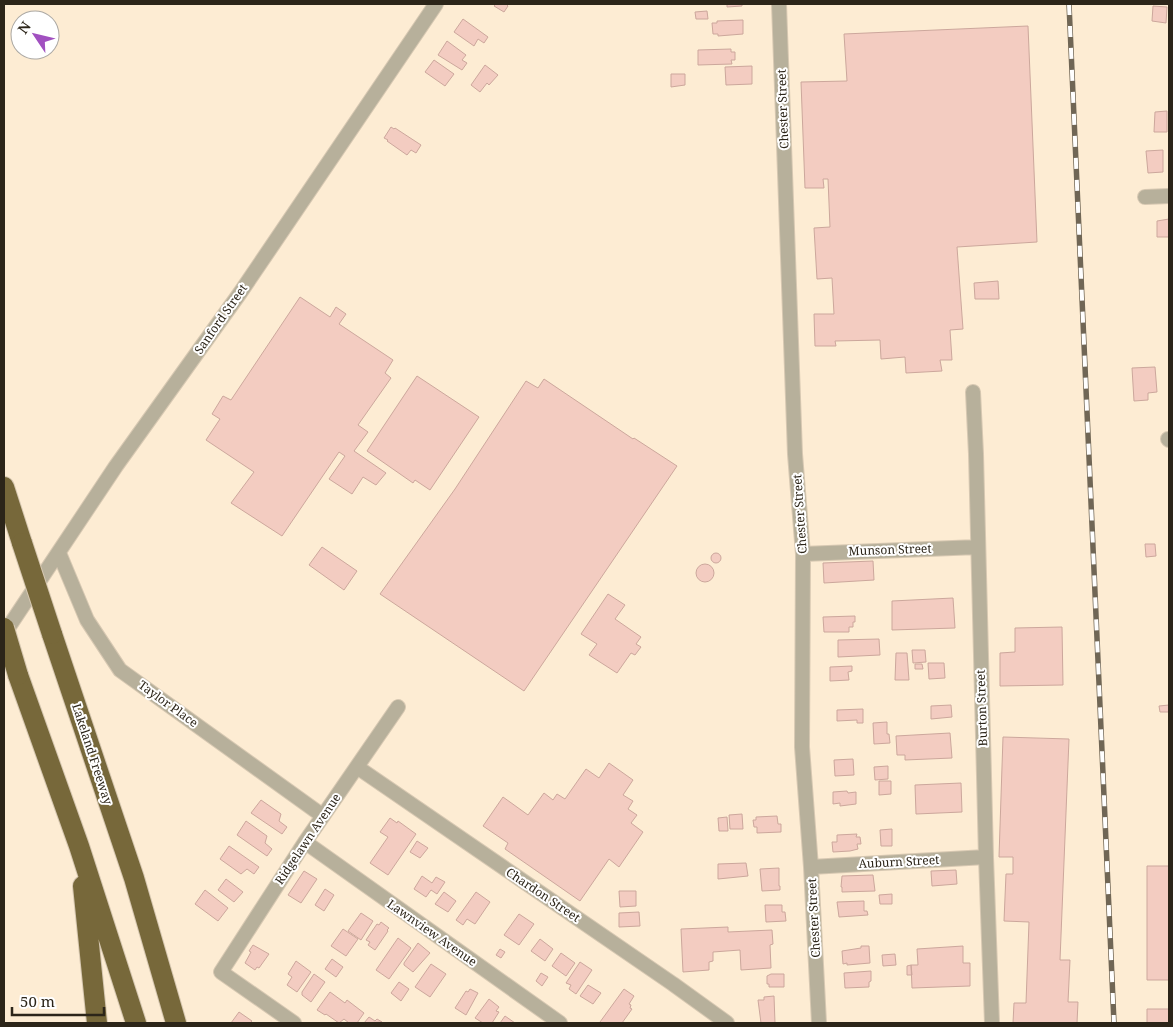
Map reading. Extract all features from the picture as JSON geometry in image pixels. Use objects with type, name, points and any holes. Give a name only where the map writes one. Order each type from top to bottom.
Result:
[{"type":"highway","name":"Lakeland Freeway","points":[[4,487],[134,878],[176,1023]]},
{"type":"highway","points":[[4,628],[18,675],[79,846],[136,1023]]},
{"type":"highway","points":[[79,846],[97,1023]]},
{"type":"highway","points":[[156,952],[186,1023]]},
{"type":"street","name":"Sanford Street","points":[[4,634],[116,466],[240,293],[436,4]]},
{"type":"street","name":"Chester Street","points":[[779,4],[795,454],[803,554],[802,747],[811,867],[819,1023]]},
{"type":"street","points":[[1145,197],[1169,196]]},
{"type":"street","name":"Burton Street","points":[[973,392],[992,1023]]},
{"type":"street","name":"Munson Street","points":[[803,554],[978,547]]},
{"type":"street","name":"Taylor Place","points":[[59,553],[87,620],[120,670],[323,816]]},
{"type":"street","name":"Ridgelawn Avenue","points":[[294,1023],[221,972],[305,842],[398,707]]},
{"type":"street","name":"Chardon Street","points":[[357,767],[674,984],[727,1023]]},
{"type":"street","name":"Lawnview Avenue","points":[[305,842],[560,1023]]},
{"type":"street","name":"Auburn Street","points":[[811,867],[986,857]]},
{"type":"building","points":[[496,4],[506,4],[508,6],[504,12],[494,6]]},
{"type":"building","points":[[727,4],[742,4],[742,6],[727,7]]},
{"type":"building","points":[[1153,6],[1167,7],[1166,23],[1152,21]]},
{"type":"building","points":[[707,11],[708,19],[696,19],[695,12]]},
{"type":"building","points":[[463,19],[488,37],[484,43],[478,39],[474,46],[454,32]]},
{"type":"building","points":[[743,20],[743,34],[718,36],[718,34],[713,34],[712,23],[717,23],[717,21]]},
{"type":"building","points":[[1028,26],[1037,242],[957,247],[963,329],[950,330],[952,360],[940,360],[942,371],[906,373],[905,357],[881,359],[880,340],[835,341],[836,346],[815,346],[814,314],[834,314],[832,278],[817,279],[814,228],[830,227],[828,179],[823,179],[824,188],[805,188],[801,82],[847,81],[844,34]]},
{"type":"building","points":[[447,41],[466,55],[462,60],[467,63],[462,70],[438,55]]},
{"type":"building","points":[[731,49],[731,52],[735,52],[735,60],[731,60],[732,64],[698,65],[698,50]]},
{"type":"building","points":[[434,60],[454,74],[445,86],[425,72]]},
{"type":"building","points":[[485,65],[498,75],[489,85],[487,83],[480,92],[471,85]]},
{"type":"building","points":[[752,66],[752,84],[726,85],[725,67]]},
{"type":"building","points":[[671,74],[685,74],[685,85],[671,87]]},
{"type":"building","points":[[1167,111],[1167,132],[1154,132],[1155,112]]},
{"type":"building","points":[[391,127],[421,145],[416,153],[411,150],[407,155],[384,138]]},
{"type":"building","points":[[1163,150],[1163,172],[1148,173],[1146,151]]},
{"type":"building","points":[[1169,219],[1169,237],[1157,237],[1157,221]]},
{"type":"building","points":[[998,281],[999,299],[975,299],[974,283]]},
{"type":"building","points":[[300,297],[330,317],[336,307],[346,314],[339,324],[393,360],[385,373],[391,378],[358,425],[368,432],[354,451],[386,473],[376,485],[363,477],[352,494],[329,479],[345,456],[339,452],[282,536],[231,503],[254,472],[206,440],[220,419],[212,414],[223,396],[231,400]]},
{"type":"building","points":[[1155,367],[1157,392],[1148,393],[1148,400],[1134,401],[1132,368]]},
{"type":"building","points":[[417,376],[479,417],[430,490],[415,480],[413,483],[367,451]]},
{"type":"building","points":[[544,379],[677,466],[524,691],[380,594],[455,489],[526,381],[538,388]]},
{"type":"building","points":[[1145,544],[1155,544],[1156,556],[1146,557]]},
{"type":"building","points":[[322,547],[357,571],[344,590],[309,565]]},
{"type":"building","points":[[714,553],[718,553],[721,558],[720,562],[714,563],[711,560],[711,556]]},
{"type":"building","points":[[873,561],[874,580],[824,583],[823,563]]},
{"type":"building","points":[[705,564],[711,567],[714,573],[711,579],[705,582],[699,579],[696,573],[699,567]]},
{"type":"building","points":[[608,594],[625,605],[615,619],[641,637],[636,644],[641,647],[635,655],[631,653],[617,673],[589,655],[597,644],[581,634]]},
{"type":"building","points":[[953,598],[955,628],[892,630],[892,601]]},
{"type":"building","points":[[855,616],[855,622],[853,622],[853,627],[849,627],[849,632],[824,632],[823,617]]},
{"type":"building","points":[[1062,627],[1063,685],[1000,686],[1000,653],[1015,652],[1015,628]]},
{"type":"building","points":[[879,639],[880,655],[838,657],[838,640]]},
{"type":"building","points":[[912,650],[925,650],[926,662],[913,663]]},
{"type":"building","points":[[896,653],[907,653],[909,680],[895,680]]},
{"type":"building","points":[[928,663],[944,663],[945,678],[929,679]]},
{"type":"building","points":[[915,664],[922,664],[923,669],[915,669]]},
{"type":"building","points":[[852,666],[852,671],[848,672],[849,680],[830,681],[830,667]]},
{"type":"building","points":[[951,705],[952,717],[931,719],[931,706]]},
{"type":"building","points":[[1169,705],[1169,712],[1160,712],[1159,706]]},
{"type":"building","points":[[863,709],[863,723],[857,723],[857,720],[837,721],[837,710]]},
{"type":"building","points":[[887,722],[887,734],[889,734],[890,743],[874,744],[873,723]]},
{"type":"building","points":[[950,733],[952,758],[905,760],[905,755],[897,755],[896,736]]},
{"type":"building","points":[[1003,737],[1069,739],[1060,960],[1070,960],[1068,1002],[1078,1002],[1077,1023],[1013,1023],[1014,1003],[1026,1003],[1029,922],[1004,921],[1006,874],[1013,874],[1013,857],[999,857]]},
{"type":"building","points":[[853,759],[854,775],[835,776],[834,760]]},
{"type":"building","points":[[609,763],[633,780],[623,795],[633,801],[628,809],[637,815],[631,823],[643,832],[619,867],[609,859],[580,901],[505,849],[508,843],[483,826],[503,797],[528,815],[544,793],[553,800],[557,794],[565,799],[586,769],[599,778]]},
{"type":"building","points":[[888,766],[888,779],[875,780],[874,767]]},
{"type":"building","points":[[879,781],[891,781],[891,794],[879,795]]},
{"type":"building","points":[[961,783],[962,812],[916,814],[915,785]]},
{"type":"building","points":[[847,791],[848,793],[856,792],[856,804],[840,806],[840,803],[833,804],[833,792]]},
{"type":"building","points":[[261,800],[281,814],[279,821],[287,827],[282,834],[251,813]]},
{"type":"building","points":[[742,814],[743,829],[730,829],[729,815]]},
{"type":"building","points":[[777,816],[778,824],[781,824],[781,832],[757,833],[757,827],[754,827],[753,820],[756,820],[756,817]]},
{"type":"building","points":[[727,817],[728,831],[719,831],[718,818]]},
{"type":"building","points":[[390,818],[397,823],[398,821],[416,834],[388,875],[370,863],[388,837],[380,832]]},
{"type":"building","points":[[246,821],[267,836],[265,843],[272,849],[267,856],[237,835]]},
{"type":"building","points":[[892,829],[892,846],[881,846],[880,830]]},
{"type":"building","points":[[857,834],[856,837],[860,837],[861,844],[857,844],[858,849],[833,852],[832,842],[837,842],[837,835]]},
{"type":"building","points":[[417,841],[428,848],[420,858],[410,852]]},
{"type":"building","points":[[229,846],[259,867],[254,874],[247,869],[241,874],[220,859]]},
{"type":"building","points":[[746,863],[748,876],[718,879],[718,864]]},
{"type":"building","points":[[1147,866],[1169,866],[1169,980],[1147,980]]},
{"type":"building","points":[[779,868],[780,890],[762,891],[760,869]]},
{"type":"building","points":[[956,870],[957,884],[932,886],[931,871]]},
{"type":"building","points":[[304,871],[317,879],[301,903],[288,895]]},
{"type":"building","points":[[873,875],[875,891],[842,892],[842,876]]},
{"type":"building","points":[[422,876],[432,883],[436,877],[445,882],[437,894],[431,890],[426,897],[414,889]]},
{"type":"building","points":[[226,879],[243,892],[234,902],[218,890]]},
{"type":"building","points":[[325,889],[334,895],[324,911],[315,905]]},
{"type":"building","points":[[205,890],[228,908],[218,921],[195,904]]},
{"type":"building","points":[[619,891],[636,891],[636,906],[620,907]]},
{"type":"building","points":[[444,892],[456,901],[448,912],[435,904]]},
{"type":"building","points":[[476,892],[490,902],[475,924],[467,919],[463,925],[456,920]]},
{"type":"building","points":[[892,894],[892,904],[880,904],[879,895]]},
{"type":"building","points":[[864,901],[864,911],[867,911],[868,915],[839,917],[837,902]]},
{"type":"building","points":[[765,905],[782,905],[782,912],[785,912],[786,921],[766,922]]},
{"type":"building","points":[[639,912],[640,926],[619,927],[619,913]]},
{"type":"building","points":[[361,913],[373,921],[361,940],[348,931]]},
{"type":"building","points":[[519,914],[534,924],[519,945],[504,935]]},
{"type":"building","points":[[381,922],[389,928],[375,950],[368,945],[370,942],[366,940],[377,924],[379,925]]},
{"type":"building","points":[[728,927],[728,932],[772,930],[773,944],[770,945],[771,968],[741,970],[740,950],[713,952],[713,961],[709,962],[709,970],[683,972],[681,929]]},
{"type":"building","points":[[343,929],[358,939],[346,956],[331,946]]},
{"type":"building","points":[[398,938],[411,948],[389,979],[376,970]]},
{"type":"building","points":[[540,939],[553,949],[545,961],[531,951]]},
{"type":"building","points":[[418,943],[430,953],[413,972],[404,963]]},
{"type":"building","points":[[253,945],[269,954],[259,968],[257,967],[255,970],[245,963]]},
{"type":"building","points":[[861,946],[869,946],[870,963],[843,964],[842,951],[861,948]]},
{"type":"building","points":[[963,946],[963,963],[970,963],[970,986],[912,988],[911,965],[918,965],[917,949]]},
{"type":"building","points":[[500,949],[505,952],[501,958],[496,955]]},
{"type":"building","points":[[561,953],[575,963],[566,976],[552,966]]},
{"type":"building","points":[[895,954],[896,965],[883,966],[882,955]]},
{"type":"building","points":[[332,959],[343,967],[336,977],[325,969]]},
{"type":"building","points":[[296,961],[311,972],[297,992],[287,985],[292,977],[288,974]]},
{"type":"building","points":[[580,962],[592,970],[576,994],[569,989],[571,985],[566,983]]},
{"type":"building","points":[[431,964],[446,974],[430,997],[415,987]]},
{"type":"building","points":[[911,965],[912,975],[907,975],[907,966]]},
{"type":"building","points":[[871,971],[869,987],[845,988],[844,973]]},
{"type":"building","points":[[541,973],[548,977],[542,986],[536,981]]},
{"type":"building","points":[[314,974],[325,982],[311,1002],[302,995],[302,992]]},
{"type":"building","points":[[771,974],[784,974],[784,987],[769,987],[767,976]]},
{"type":"building","points":[[399,982],[409,989],[401,1001],[391,993]]},
{"type":"building","points":[[588,985],[601,993],[593,1004],[580,996]]},
{"type":"building","points":[[470,989],[478,993],[466,1015],[455,1008],[466,991],[468,992]]},
{"type":"building","points":[[624,989],[634,996],[629,1004],[632,1009],[622,1023],[601,1023],[600,1022]]},
{"type":"building","points":[[330,992],[345,1003],[347,1000],[364,1013],[357,1023],[349,1023],[344,1019],[339,1023],[317,1010]]},
{"type":"building","points":[[774,996],[775,1023],[761,1023],[758,1000]]},
{"type":"building","points":[[489,999],[499,1007],[496,1011],[499,1012],[492,1023],[483,1023],[475,1018]]},
{"type":"building","points":[[1147,1009],[1169,1009],[1169,1023],[1147,1023]]},
{"type":"building","points":[[239,1012],[252,1021],[250,1023],[231,1023]]},
{"type":"building","points":[[505,1016],[515,1023],[500,1023]]},
{"type":"building","points":[[369,1017],[375,1021],[377,1019],[382,1022],[364,1023]]},
{"type":"railway","points":[[1069,4],[1114,1023]]}]
